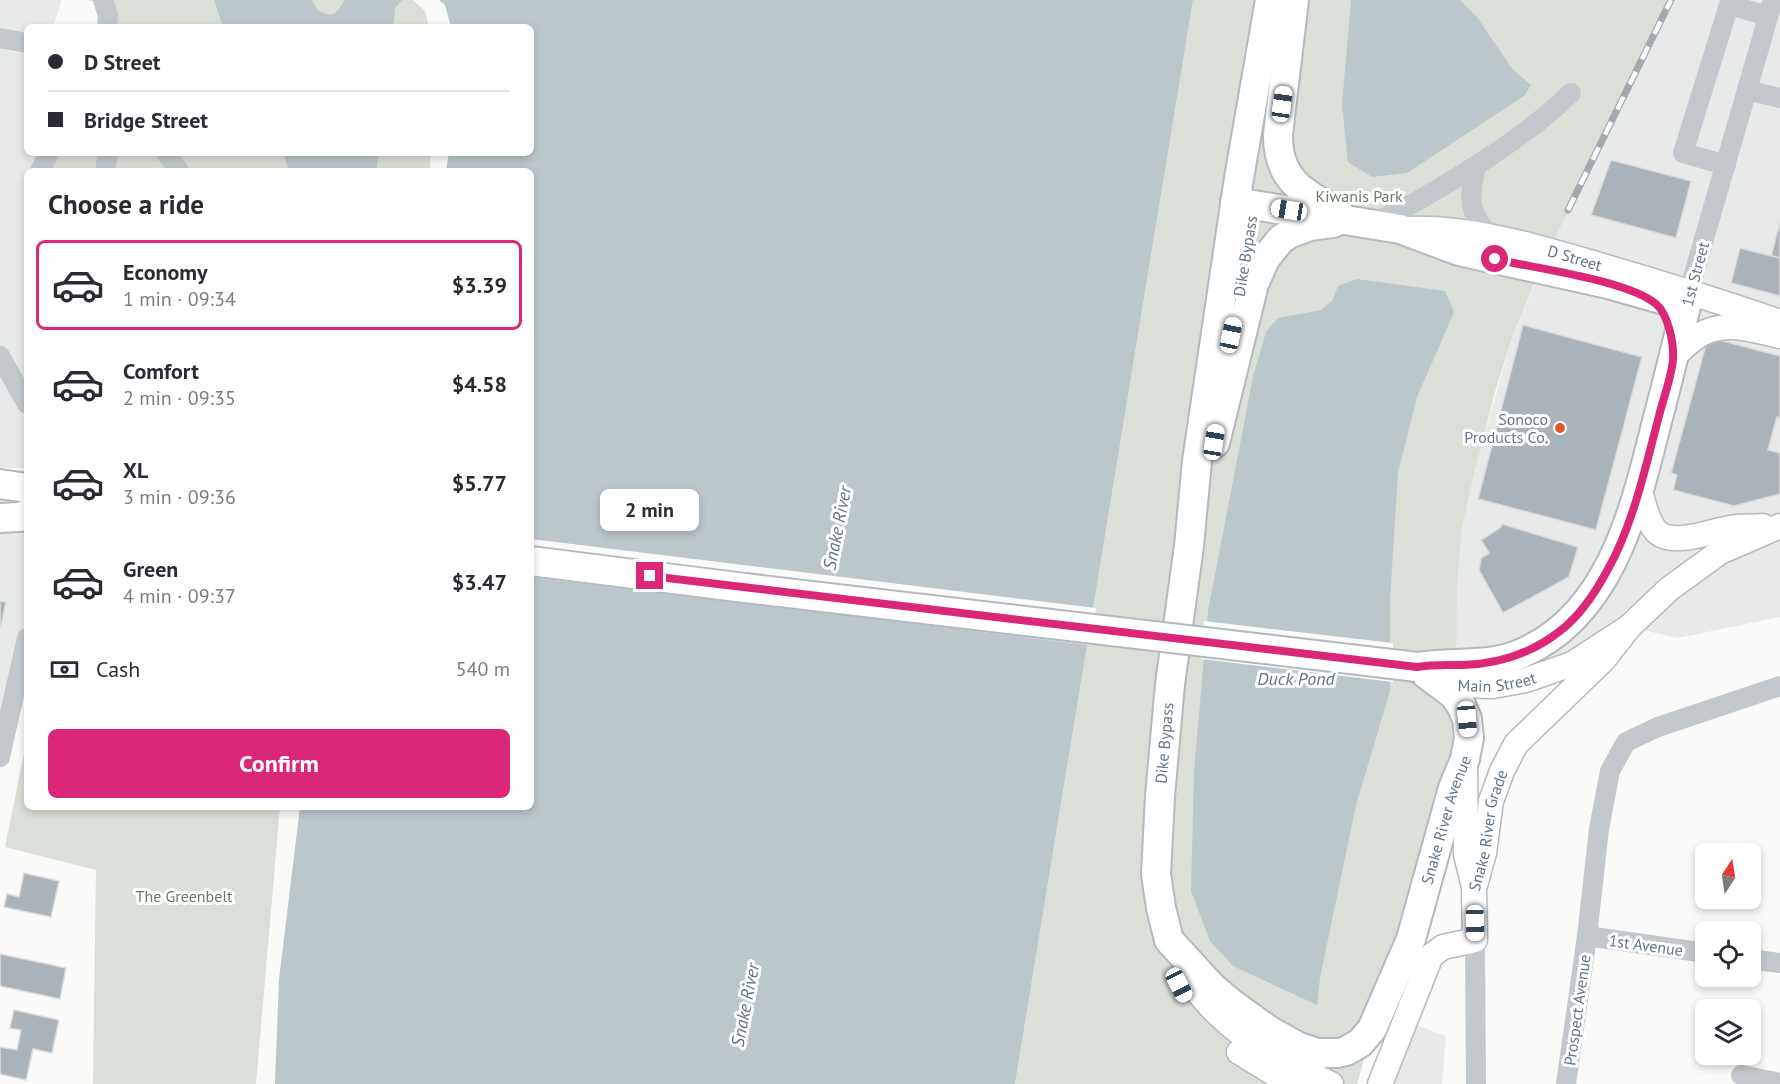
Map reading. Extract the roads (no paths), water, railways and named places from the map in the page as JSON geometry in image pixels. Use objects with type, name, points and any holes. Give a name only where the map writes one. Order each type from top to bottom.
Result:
[{"type":"highway","name":"Dike Bypass","points":[[1189,546],[1211,462],[1270,0]]},
{"type":"highway","name":"Dike Bypass","points":[[1169,940],[1158,892],[1157,843],[1170,684],[1189,546],[1197,460],[1245,203],[1288,0]]},
{"type":"highway","points":[[1294,0],[1278,134],[1280,161],[1285,173],[1303,191],[1361,222]]},
{"type":"highway","name":"D Street","points":[[1245,203],[1400,229],[1459,250],[1627,289],[1688,298]]},
{"type":"highway","points":[[1211,462],[1254,284],[1265,259],[1281,239],[1300,229],[1361,222]]},
{"type":"highway","points":[[1627,289],[1656,304],[1668,320],[1673,358]]},
{"type":"highway","name":"1st Street","points":[[1425,672],[1434,664],[1463,665],[1506,659],[1533,648],[1560,632],[1578,614],[1608,570],[1640,491],[1688,298]]},
{"type":"highway","points":[[0,484],[24,488]]},
{"type":"highway","points":[[0,518],[24,515]]},
{"type":"highway","name":"Main Street","points":[[534,561],[1425,672]]},
{"type":"highway","name":"Snake River Avenue","points":[[1169,940],[1212,987],[1251,1019],[1299,1047],[1317,1053],[1330,1054],[1352,1048],[1360,1043],[1372,1029],[1411,939],[1453,788],[1465,759],[1468,738],[1467,719],[1454,695],[1425,672]]},
{"type":"main road","name":"D Street","points":[[1400,229],[1445,229],[1491,236],[1549,250],[1688,298],[1780,322]]},
{"type":"main road","points":[[1673,358],[1698,335],[1718,327],[1748,329],[1780,336]]},
{"type":"main road","points":[[1640,491],[1650,522],[1658,533],[1667,537],[1678,539],[1731,528],[1780,526]]},
{"type":"main road","name":"Main Street","points":[[1425,672],[1455,685],[1472,687],[1509,684],[1572,664],[1629,627],[1669,588],[1720,552],[1780,526]]},
{"type":"main road","name":"Snake River Grade","points":[[1475,940],[1474,889],[1484,853],[1491,801],[1502,771],[1516,744],[1604,658],[1629,627]]},
{"type":"main road","points":[[1465,759],[1466,854],[1474,889]]},
{"type":"main road","points":[[1376,1084],[1379,1056],[1411,939]]},
{"type":"main road","points":[[1169,940],[1173,970],[1194,1010],[1218,1037],[1232,1048],[1291,1084]]},
{"type":"main road","points":[[1169,940],[1190,980],[1214,1011],[1226,1022],[1259,1046],[1331,1084]]},
{"type":"main road","points":[[1380,1084],[1431,956],[1443,947],[1475,940]]},
{"type":"street","points":[[103,0],[108,12],[107,24]]},
{"type":"street","points":[[1726,165],[1683,153],[1729,5],[1771,8]]},
{"type":"street","name":"1st Street","points":[[1688,298],[1771,8]]},
{"type":"street","points":[[0,38],[24,43]]},
{"type":"street","points":[[1747,90],[1780,98]]},
{"type":"street","points":[[1361,222],[1406,208],[1476,166],[1541,120],[1571,93]]},
{"type":"street","points":[[1476,166],[1472,182],[1471,208],[1480,226],[1491,236]]},
{"type":"street","points":[[0,356],[24,399]]},
{"type":"street","points":[[0,757],[24,651]]},
{"type":"street","name":"Prospect Avenue","points":[[1566,1084],[1599,830],[1610,771],[1626,742],[1658,727],[1780,686]]},
{"type":"street","name":"1st Avenue","points":[[1587,936],[1695,951]]},
{"type":"street","name":"Snake River Grade","points":[[1475,940],[1476,1084]]},
{"type":"street","points":[[1761,960],[1780,963]]},
{"type":"street","points":[[1741,1075],[1780,1083]]},
{"type":"water","points":[[214,0],[312,0],[320,12],[334,14],[344,0],[402,0],[395,8],[393,24],[222,24]]},
{"type":"water","name":"Snake River","points":[[439,0],[1193,0],[1015,1084],[275,1084],[279,979],[300,810],[534,810],[534,168],[446,168],[448,156],[534,156],[534,24],[450,24],[445,5]]},
{"type":"water","points":[[1351,0],[1460,0],[1477,17],[1513,70],[1531,85],[1525,95],[1407,173],[1372,177],[1348,162],[1342,105]]},
{"type":"water","points":[[284,156],[378,156],[376,168],[288,168]]},
{"type":"water","name":"Duck Pond","points":[[1357,279],[1445,291],[1454,312],[1417,397],[1398,472],[1390,600],[1390,691],[1356,805],[1320,978],[1317,1005],[1233,966],[1210,941],[1191,891],[1194,772],[1208,611],[1253,377],[1266,332],[1278,318],[1321,310],[1332,301],[1338,286]]},
{"type":"railway","points":[[1568,210],[1671,0]]},
{"type":"place","name":"Sonoco Products Co.","points":[[1560,428]]},
{"type":"park label","name":"Kiwanis Park","points":[[1359,196]]},
{"type":"park label","name":"The Greenbelt","points":[[184,896]]}]
